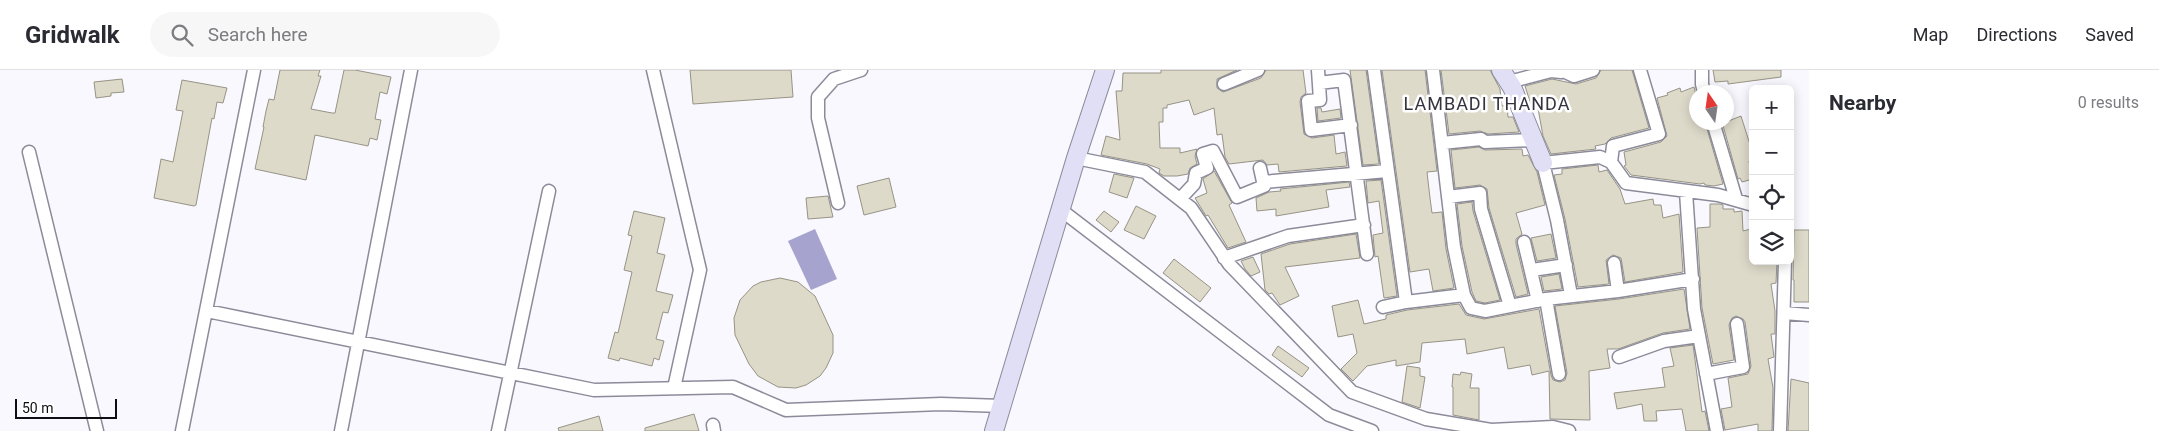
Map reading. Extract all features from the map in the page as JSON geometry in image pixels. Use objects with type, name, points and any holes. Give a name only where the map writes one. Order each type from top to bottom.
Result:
[{"type":"main road","points":[[994,431],[1076,158],[1105,70]]},
{"type":"main road","points":[[1505,76],[1544,164]]},
{"type":"street","points":[[182,431],[254,70]]},
{"type":"street","points":[[341,431],[411,70]]},
{"type":"street","points":[[654,70],[700,270],[674,388]]},
{"type":"street","points":[[838,203],[818,118],[818,97],[834,79],[861,70]]},
{"type":"street","points":[[1224,84],[1258,70]]},
{"type":"street","points":[[1374,70],[1406,302]]},
{"type":"street","points":[[1433,70],[1454,246],[1467,303],[1478,311],[1485,311],[1572,295],[1618,291],[1693,278]]},
{"type":"street","points":[[1505,76],[1561,71],[1574,76],[1593,70]]},
{"type":"street","points":[[1611,162],[1613,146],[1659,134],[1640,70]]},
{"type":"street","points":[[1702,70],[1702,85]]},
{"type":"street","points":[[1350,125],[1312,130],[1308,101],[1320,100],[1318,76],[1344,80],[1357,172],[1367,254]]},
{"type":"street","points":[[1715,130],[1736,199]]},
{"type":"street","points":[[1442,143],[1481,139],[1485,142],[1534,140]]},
{"type":"street","points":[[1180,200],[1194,184],[1196,174],[1207,168],[1203,154],[1213,151],[1237,197],[1264,186],[1260,168]]},
{"type":"street","points":[[29,152],[97,431]]},
{"type":"street","points":[[1572,295],[1544,164],[1600,157],[1611,162],[1626,183],[1736,199],[1749,204]]},
{"type":"street","points":[[1076,158],[1145,172],[1190,208],[1224,258],[1352,392],[1426,419],[1491,430],[1553,428],[1569,431]]},
{"type":"street","points":[[1263,182],[1357,172],[1387,171]]},
{"type":"street","points":[[498,431],[549,191]]},
{"type":"street","points":[[1686,192],[1694,309],[1717,431]]},
{"type":"street","points":[[1448,197],[1480,193],[1482,209],[1510,306]]},
{"type":"street","points":[[1061,210],[1329,415],[1372,431]]},
{"type":"street","points":[[1224,258],[1288,236],[1364,225]]},
{"type":"street","points":[[1524,242],[1542,300],[1558,374]]},
{"type":"street","points":[[1614,263],[1618,291]]},
{"type":"street","points":[[1532,270],[1566,264]]},
{"type":"street","points":[[1780,431],[1785,265]]},
{"type":"street","points":[[1383,307],[1406,302],[1464,295]]},
{"type":"street","points":[[207,312],[594,390],[733,387],[786,410],[941,404],[1002,406]]},
{"type":"street","points":[[1784,313],[1809,315]]},
{"type":"street","points":[[1706,374],[1743,367],[1737,324]]},
{"type":"street","points":[[1619,357],[1664,341],[1699,336]]},
{"type":"shaded area","points":[[815,229],[837,279],[811,290],[788,241]]},
{"type":"building","points":[[280,70],[320,70],[318,76],[321,76],[311,109],[332,113],[335,113],[344,70],[355,70],[391,77],[387,94],[380,92],[375,119],[381,120],[377,140],[370,138],[368,146],[315,135],[306,180],[255,169],[269,99],[274,100]]},
{"type":"building","points":[[690,70],[791,70],[793,97],[693,104]]},
{"type":"building","points":[[1161,70],[1237,70],[1217,79],[1217,88],[1223,92],[1261,78],[1266,70],[1303,70],[1306,93],[1301,97],[1300,102],[1304,134],[1312,138],[1334,135],[1336,154],[1345,152],[1347,166],[1279,172],[1278,164],[1267,165],[1263,160],[1229,164],[1225,157],[1222,134],[1217,135],[1214,108],[1194,115],[1189,100],[1167,105],[1167,108],[1163,108],[1163,122],[1159,122],[1160,148],[1180,148],[1180,153],[1197,149],[1195,156],[1197,164],[1190,168],[1188,174],[1164,176],[1159,173],[1160,169],[1147,164],[1101,155],[1106,136],[1120,140],[1116,91],[1122,91],[1123,73],[1161,73]]},
{"type":"building","points":[[1350,70],[1366,70],[1379,164],[1363,165]]},
{"type":"building","points":[[1382,70],[1425,70],[1437,171],[1427,172],[1430,198],[1432,213],[1442,212],[1446,249],[1454,288],[1433,291],[1429,269],[1410,272]]},
{"type":"building","points":[[1441,70],[1490,70],[1500,89],[1502,106],[1507,105],[1508,117],[1513,117],[1519,132],[1488,134],[1480,131],[1449,134]]},
{"type":"building","points":[[1601,70],[1632,70],[1649,128],[1611,138],[1605,144],[1595,146],[1596,149],[1551,154],[1543,136],[1537,103],[1531,105],[1525,86],[1552,79],[1576,84],[1596,78]]},
{"type":"building","points":[[1713,70],[1781,70],[1781,77],[1728,84],[1728,81],[1715,82]]},
{"type":"building","points":[[122,79],[124,92],[111,93],[111,96],[96,98],[94,82]]},
{"type":"building","points":[[182,80],[227,88],[223,103],[217,102],[214,119],[212,118],[196,205],[194,206],[154,198],[161,159],[173,162],[183,111],[176,110]]},
{"type":"building","points":[[1680,88],[1681,92],[1689,89],[1689,130],[1707,130],[1723,184],[1714,186],[1705,185],[1704,183],[1631,175],[1624,166],[1626,165],[1624,152],[1661,142],[1667,136],[1657,98],[1668,95],[1667,93]]},
{"type":"building","points":[[1317,108],[1321,108],[1322,112],[1340,109],[1341,118],[1318,121]]},
{"type":"building","points":[[1741,116],[1749,141],[1749,180],[1742,182],[1740,178],[1738,179],[1724,130],[1734,130],[1734,119]]},
{"type":"building","points":[[1479,147],[1485,150],[1522,149],[1523,156],[1528,155],[1537,172],[1545,205],[1516,213],[1522,234],[1516,239],[1516,244],[1528,294],[1516,297],[1489,208],[1487,189],[1480,185],[1455,188],[1451,150]]},
{"type":"building","points":[[1598,165],[1599,172],[1607,170],[1620,189],[1625,204],[1653,199],[1654,205],[1661,205],[1663,218],[1679,214],[1683,272],[1625,282],[1621,258],[1613,255],[1606,260],[1609,284],[1578,287],[1565,219],[1554,175],[1562,174],[1562,169]]},
{"type":"building","points":[[1214,171],[1232,203],[1229,205],[1246,242],[1228,248],[1195,198],[1207,193],[1203,179]]},
{"type":"building","points":[[1114,174],[1134,178],[1127,198],[1109,192]]},
{"type":"building","points":[[889,178],[896,207],[864,215],[857,186]]},
{"type":"building","points":[[1381,180],[1397,296],[1384,298],[1378,256],[1375,257],[1373,235],[1383,233],[1379,201],[1368,203],[1366,181]]},
{"type":"building","points":[[1349,182],[1350,187],[1326,190],[1329,207],[1276,216],[1276,209],[1257,211],[1256,198],[1269,192],[1281,191],[1280,189]]},
{"type":"building","points":[[828,196],[833,217],[808,219],[806,198]]},
{"type":"building","points":[[1472,202],[1473,211],[1500,300],[1485,303],[1476,301],[1472,292],[1462,246],[1457,204]]},
{"type":"building","points":[[1710,204],[1723,205],[1723,209],[1734,209],[1734,212],[1742,211],[1743,231],[1749,230],[1749,265],[1777,265],[1776,283],[1771,284],[1775,311],[1775,334],[1771,334],[1774,357],[1768,359],[1773,388],[1772,431],[1758,431],[1758,424],[1725,430],[1721,409],[1732,407],[1728,378],[1748,374],[1751,366],[1745,322],[1736,316],[1732,318],[1729,325],[1734,360],[1713,364],[1702,308],[1697,228],[1710,227]]},
{"type":"building","points":[[1136,206],[1156,216],[1144,239],[1124,230]]},
{"type":"building","points":[[634,211],[665,218],[657,253],[665,255],[656,291],[673,295],[668,313],[663,312],[656,339],[664,341],[659,360],[654,358],[652,366],[620,358],[619,361],[608,358],[615,332],[618,333],[632,272],[624,270],[632,236],[628,235]]},
{"type":"building","points":[[1104,211],[1119,222],[1111,232],[1096,220]]},
{"type":"building","points":[[1794,230],[1809,230],[1809,302],[1794,302]]},
{"type":"building","points":[[1356,234],[1360,258],[1285,267],[1299,296],[1280,305],[1272,293],[1269,294],[1265,290],[1261,254],[1290,244]]},
{"type":"building","points":[[1551,234],[1556,258],[1537,261],[1531,238]]},
{"type":"building","points":[[1253,257],[1260,272],[1251,276],[1241,261]]},
{"type":"building","points":[[1174,259],[1211,288],[1200,302],[1163,273]]},
{"type":"building","points":[[1559,274],[1562,289],[1544,291],[1541,277]]},
{"type":"building","points":[[780,278],[798,282],[815,296],[833,335],[833,353],[826,368],[820,376],[806,385],[796,388],[778,387],[758,376],[749,364],[735,335],[734,318],[740,300],[753,286],[761,282]]},
{"type":"building","points":[[1684,289],[1690,329],[1663,333],[1618,349],[1607,349],[1610,368],[1589,371],[1590,420],[1550,419],[1549,371],[1532,375],[1530,365],[1508,369],[1504,347],[1467,354],[1465,339],[1422,343],[1420,362],[1396,366],[1396,360],[1367,366],[1353,381],[1341,369],[1357,353],[1353,334],[1338,337],[1332,306],[1358,300],[1364,324],[1386,319],[1386,315],[1407,310],[1459,304],[1466,315],[1484,319],[1539,309],[1551,375],[1553,380],[1560,382],[1565,380],[1567,373],[1555,306]]},
{"type":"building","points":[[1693,345],[1702,412],[1705,411],[1709,431],[1686,431],[1682,409],[1656,411],[1657,421],[1644,421],[1642,404],[1617,409],[1614,393],[1665,387],[1662,368],[1674,366],[1670,348]]},
{"type":"building","points":[[1278,346],[1309,368],[1302,377],[1272,355]]},
{"type":"building","points":[[1407,366],[1420,368],[1420,376],[1425,377],[1420,408],[1402,402]]},
{"type":"building","points":[[1461,372],[1472,374],[1470,388],[1479,388],[1479,420],[1453,415],[1453,374],[1460,375]]},
{"type":"building","points":[[1791,379],[1809,383],[1809,431],[1788,431]]},
{"type":"building","points":[[694,414],[699,431],[645,431],[645,428]]},
{"type":"building","points":[[599,416],[603,431],[559,431],[558,428]]},
{"type":"district","name":"LAMBADI THANDA","points":[[1487,103]]}]
